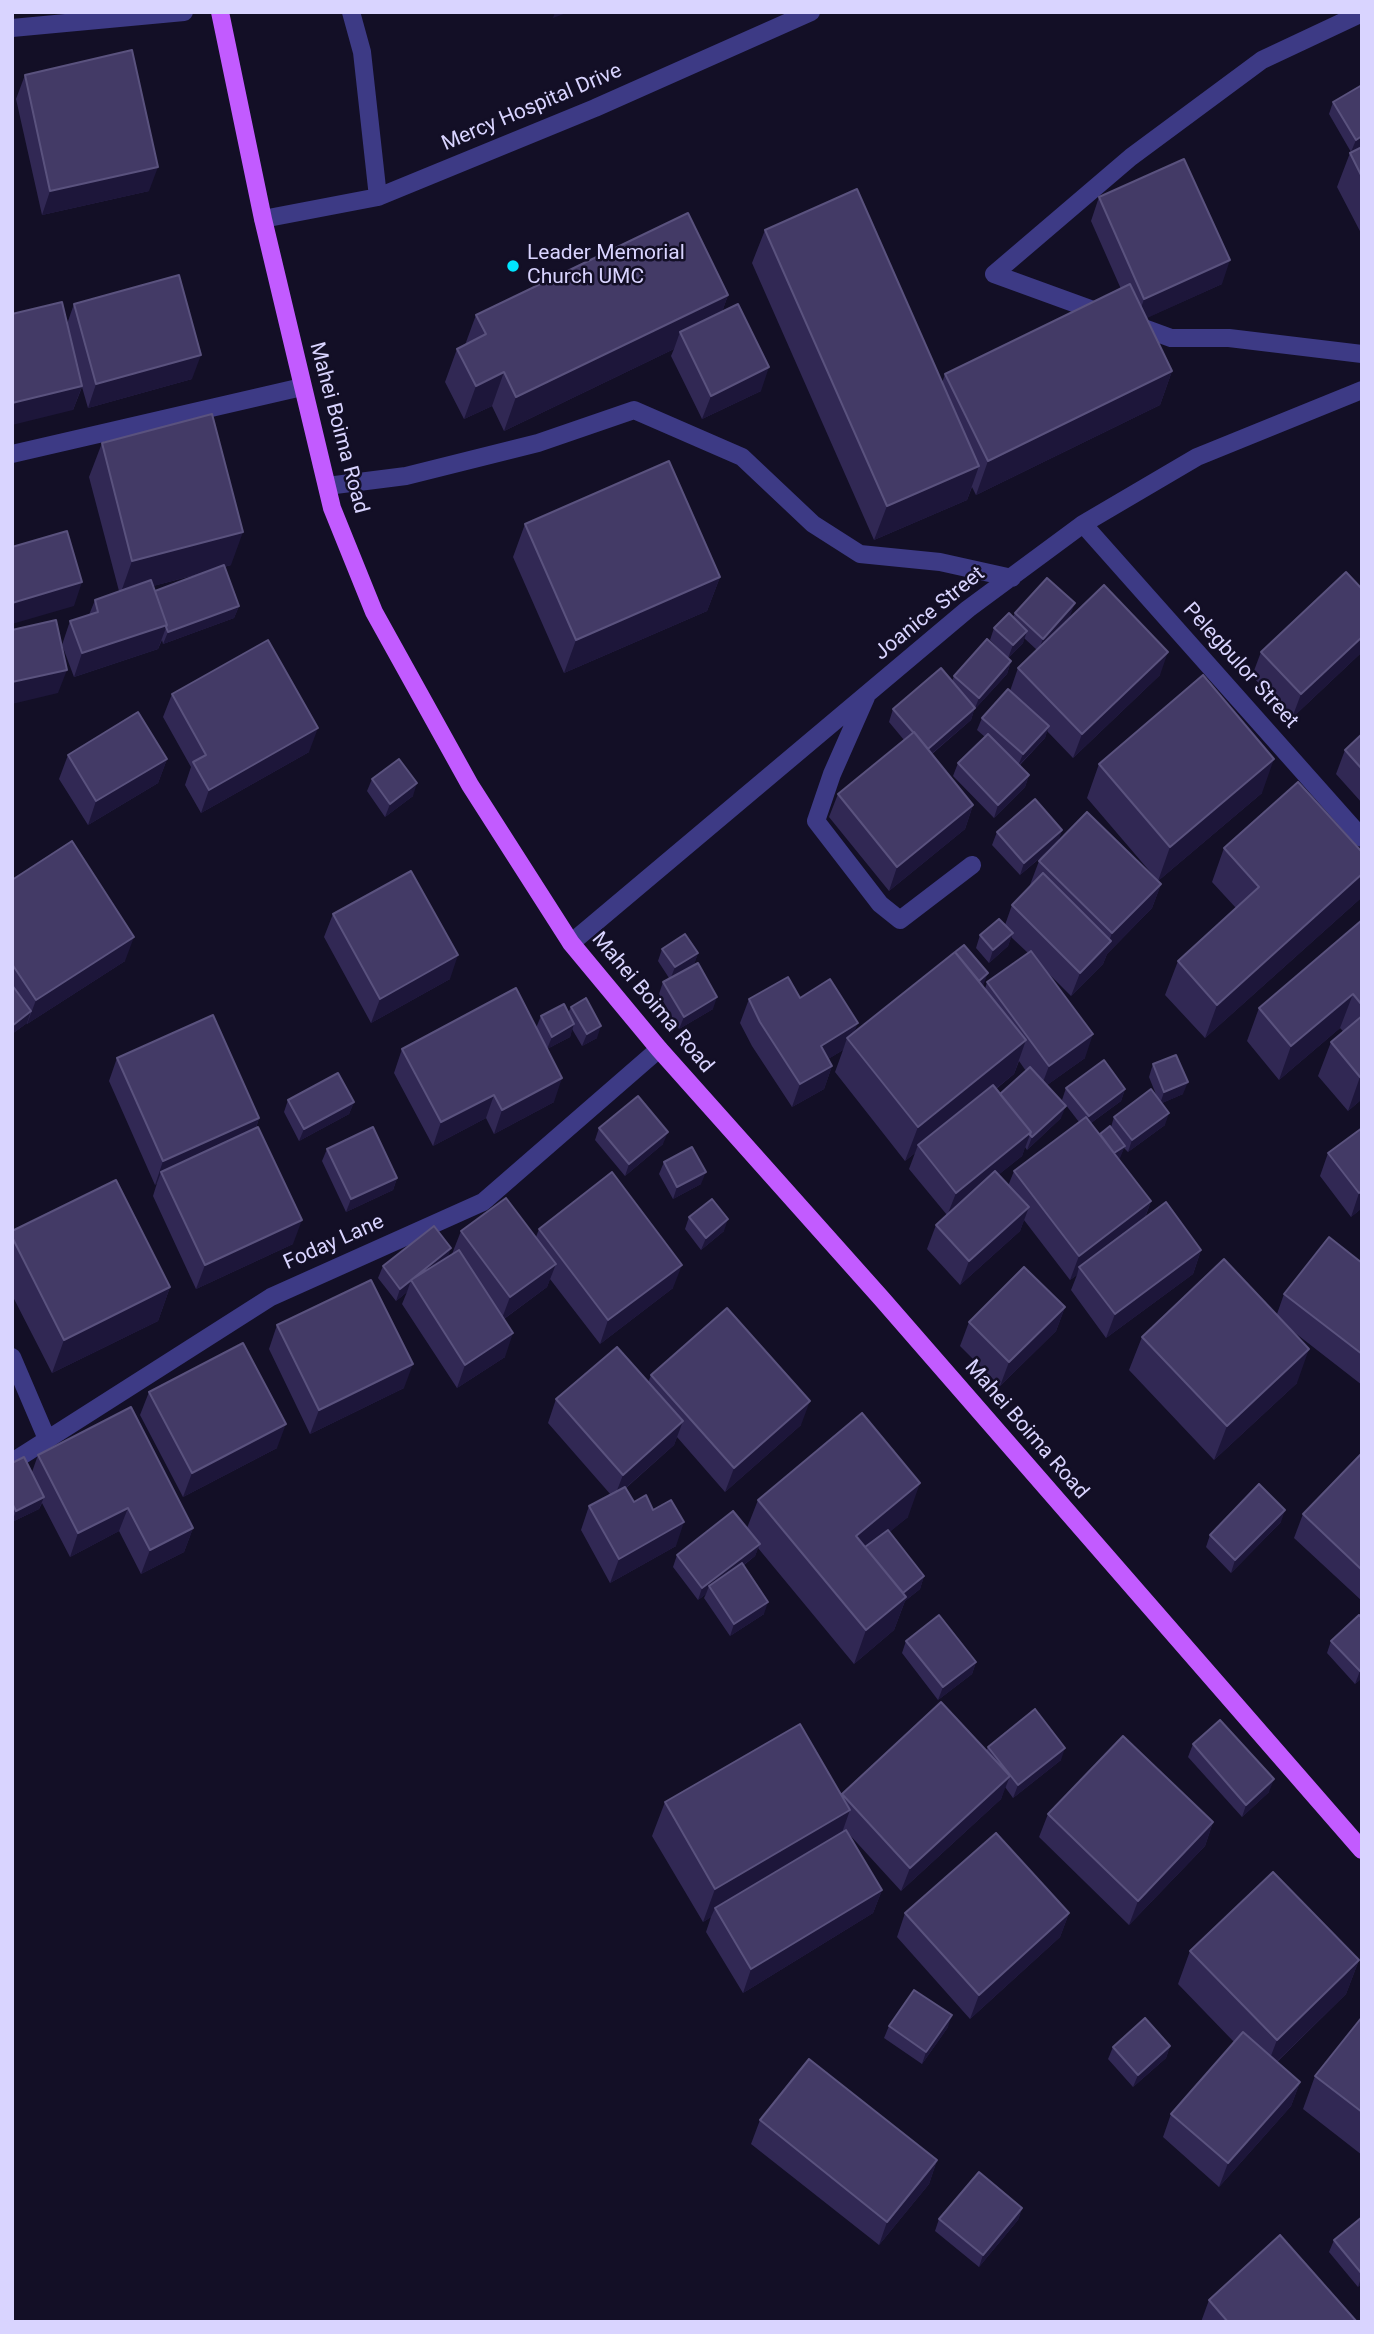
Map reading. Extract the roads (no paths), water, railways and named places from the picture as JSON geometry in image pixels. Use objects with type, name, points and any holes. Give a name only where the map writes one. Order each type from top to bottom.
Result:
[{"type":"main road","name":"Mahei Boima Road","points":[[220,12],[263,219],[332,508],[374,612],[470,785],[571,943],[659,1049],[891,1310],[1362,1850]]},
{"type":"street","points":[[12,28],[184,12]]},
{"type":"street","points":[[351,12],[362,52],[378,197]]},
{"type":"street","name":"Mercy Hospital Drive","points":[[263,219],[378,197],[595,108],[811,12]]},
{"type":"street","points":[[1362,13],[1262,60],[1131,157],[994,274],[1171,338],[1229,338],[1362,354]]},
{"type":"street","points":[[12,454],[302,387]]},
{"type":"street","name":"Joanice Street","points":[[571,943],[968,609],[1083,524],[1197,457],[1362,390]]},
{"type":"street","points":[[327,486],[406,476],[538,443],[634,410],[742,457],[813,524],[860,554],[940,562],[1012,578]]},
{"type":"street","name":"Pelegbulor Street","points":[[1083,524],[1362,838]]},
{"type":"street","points":[[867,694],[832,774],[816,821],[880,904],[900,920],[972,865]]},
{"type":"street","name":"Foday Lane","points":[[12,1462],[271,1297],[483,1202],[659,1049]]},
{"type":"street","points":[[12,1357],[47,1439]]},
{"type":"place","name":"Leader Memorial Church UMC","points":[[513,266]]}]
